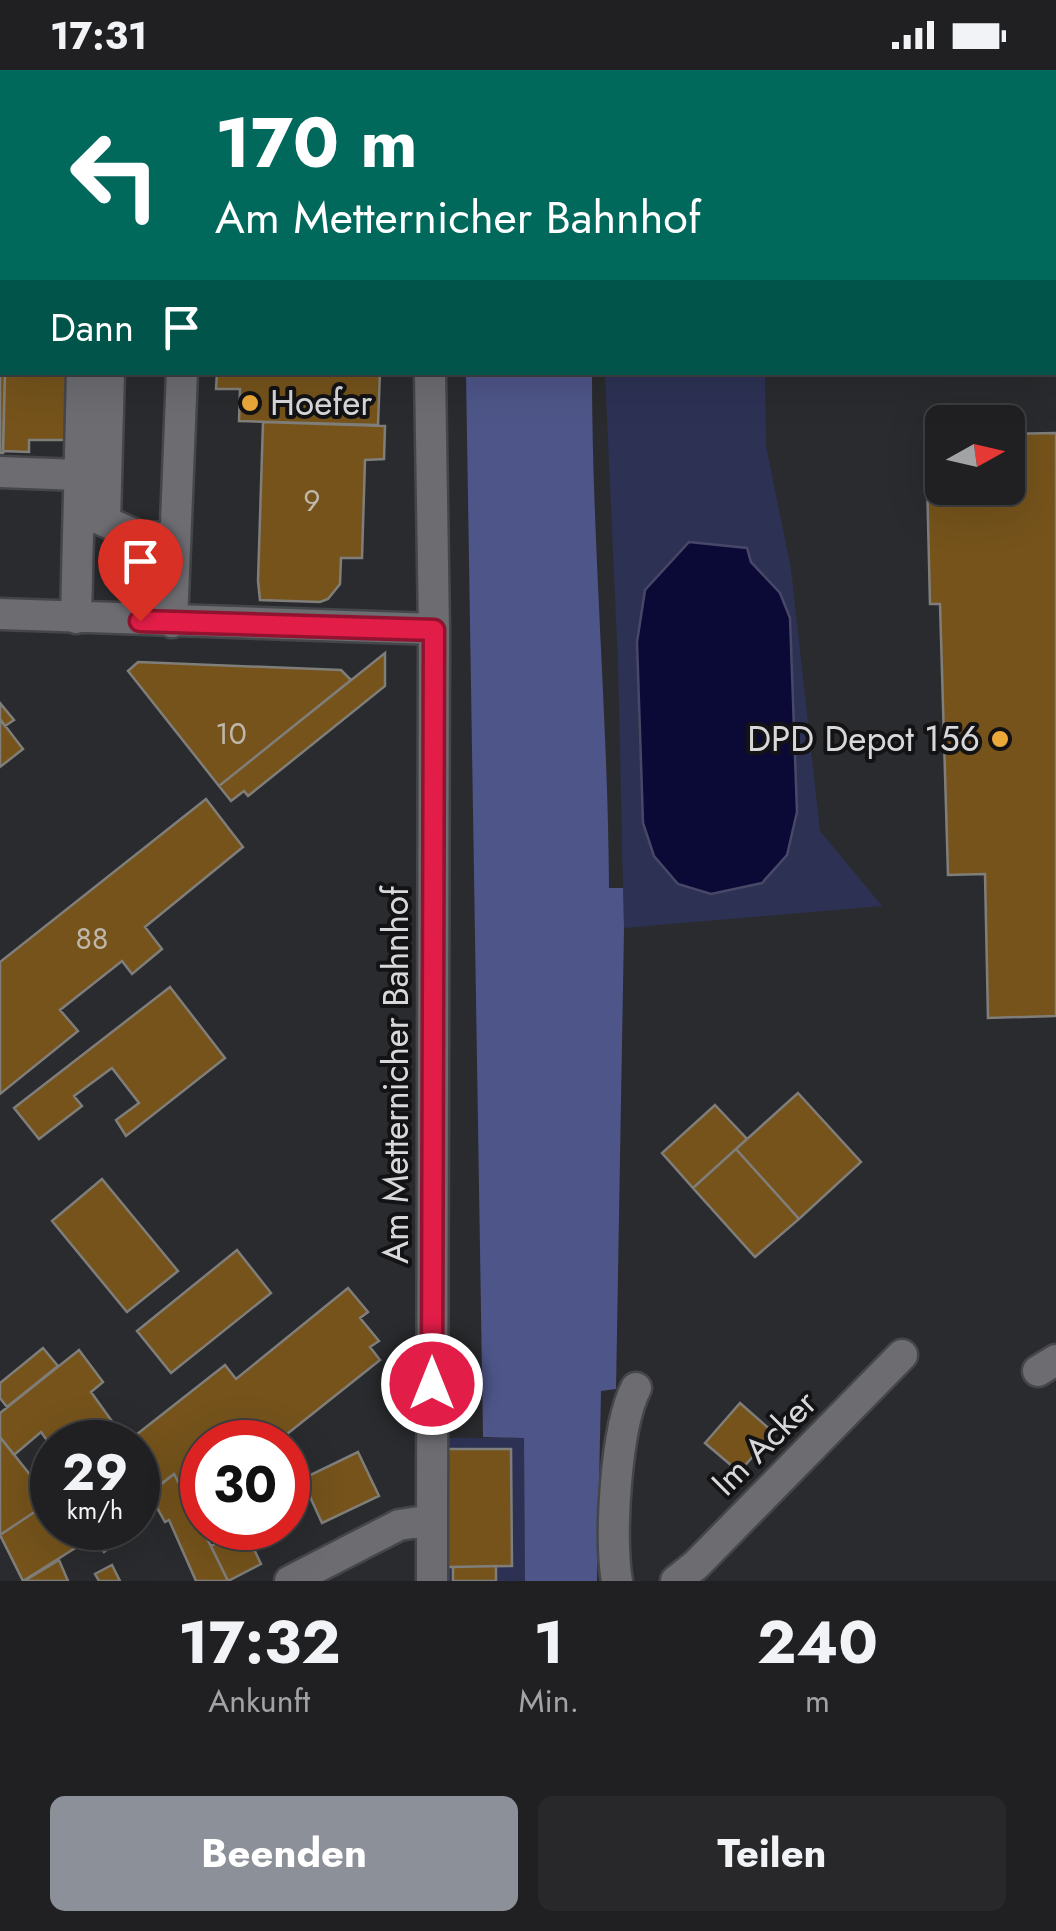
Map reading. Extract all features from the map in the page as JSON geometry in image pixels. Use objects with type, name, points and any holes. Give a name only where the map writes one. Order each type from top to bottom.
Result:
[{"type":"street","points":[[82,375],[79,475],[92,516],[140,538],[175,538]]},
{"type":"street","points":[[76,618],[109,375]]},
{"type":"street","points":[[172,622],[182,375]]},
{"type":"street","name":"Am Metternicher Bahnhof","points":[[430,375],[434,630],[432,1520]]},
{"type":"street","points":[[0,472],[79,475]]},
{"type":"street","points":[[0,614],[434,630]]},
{"type":"street","name":"Im Acker","points":[[676,1581],[902,1356]]},
{"type":"street","points":[[617,1581],[619,1448],[636,1388]]},
{"type":"street","points":[[290,1581],[399,1525],[432,1520],[432,1581]]},
{"type":"shaded area","points":[[466,375],[592,375],[609,888],[623,888],[624,928],[616,1389],[601,1391],[597,1581],[525,1581],[524,1438],[483,1437]]},
{"type":"shaded area","points":[[605,375],[765,375],[766,446],[791,569],[820,831],[882,906],[624,928],[618,662]],"holes":[[[747,547],[751,562],[639,753],[637,642],[645,590]]]},
{"type":"shaded area","points":[[689,542],[747,548],[751,562],[780,593],[790,618],[797,812],[787,855],[762,883],[711,894],[678,884],[654,856],[643,823],[637,642],[645,590]]},
{"type":"shaded area","points":[[440,1438],[524,1438],[525,1581],[442,1581]]},
{"type":"building","points":[[0,375],[5,375],[3,453]]},
{"type":"building","points":[[5,375],[70,375],[68,440],[29,440],[29,452],[3,451]]},
{"type":"building","points":[[217,375],[380,375],[378,425],[239,421],[240,389],[216,389]]},
{"type":"building","points":[[263,422],[385,426],[384,459],[365,460],[362,558],[341,558],[340,584],[328,599],[320,602],[260,600]]},
{"type":"building","name":"DPD Depot 156","points":[[1056,433],[1056,1016],[988,1018],[985,874],[948,875],[940,604],[930,604],[928,505],[1025,505],[1025,434]]},
{"type":"building","points":[[385,653],[385,686],[248,796],[244,791],[231,801],[219,786]]},
{"type":"building","points":[[138,662],[341,670],[351,680],[219,786],[128,671]]},
{"type":"building","points":[[0,703],[14,720],[5,726],[0,719]]},
{"type":"building","points":[[0,719],[23,749],[0,767]]},
{"type":"building","points":[[206,799],[243,847],[145,927],[162,949],[132,974],[122,961],[60,1010],[78,1031],[0,1094],[0,962]]},
{"type":"building","points":[[170,987],[225,1058],[126,1136],[116,1120],[139,1103],[112,1068],[74,1096],[82,1106],[39,1139],[14,1108]]},
{"type":"building","points":[[798,1093],[861,1162],[799,1219],[736,1149]]},
{"type":"building","points":[[715,1105],[747,1139],[693,1188],[662,1153]]},
{"type":"building","points":[[736,1149],[799,1219],[755,1257],[693,1188]]},
{"type":"building","points":[[102,1179],[178,1271],[127,1312],[52,1221]]},
{"type":"building","points":[[237,1250],[271,1293],[171,1373],[137,1331]]},
{"type":"building","points":[[348,1288],[368,1312],[360,1318],[379,1341],[370,1347],[380,1360],[305,1420],[180,1420],[180,1485],[174,1474],[160,1485],[160,1420],[155,1420],[225,1365],[236,1379]]},
{"type":"building","points":[[43,1348],[58,1366],[7,1407],[0,1398],[0,1383]]},
{"type":"building","points":[[79,1350],[103,1382],[91,1392],[111,1420],[30,1420],[30,1441],[14,1455],[0,1437],[0,1413]]},
{"type":"building","points":[[740,1403],[774,1433],[739,1472],[705,1443]]},
{"type":"building","points":[[0,1437],[30,1475],[30,1515],[0,1535]]},
{"type":"building","points":[[444,1449],[511,1449],[512,1566],[445,1567]]},
{"type":"building","points":[[358,1452],[379,1496],[322,1523],[310,1497],[310,1475]]},
{"type":"building","points":[[174,1474],[180,1486],[180,1545],[169,1520],[165,1522],[160,1513],[160,1485]]},
{"type":"building","points":[[30,1515],[30,1550],[72,1550],[23,1581],[0,1535]]},
{"type":"building","points":[[182,1550],[212,1550],[228,1581],[196,1581]]},
{"type":"building","points":[[213,1550],[254,1550],[261,1564],[228,1581]]},
{"type":"building","points":[[59,1560],[68,1581],[24,1581]]},
{"type":"building","points":[[112,1565],[120,1581],[99,1581],[95,1574]]},
{"type":"building","points":[[496,1566],[496,1581],[453,1581],[453,1567]]},
{"type":"place","name":"Hoefer","points":[[250,403]]},
{"type":"place","name":"DPD Depot 156","points":[[1000,739]]},
{"type":"route","points":[[140,621],[434,630],[432,1384]]}]
